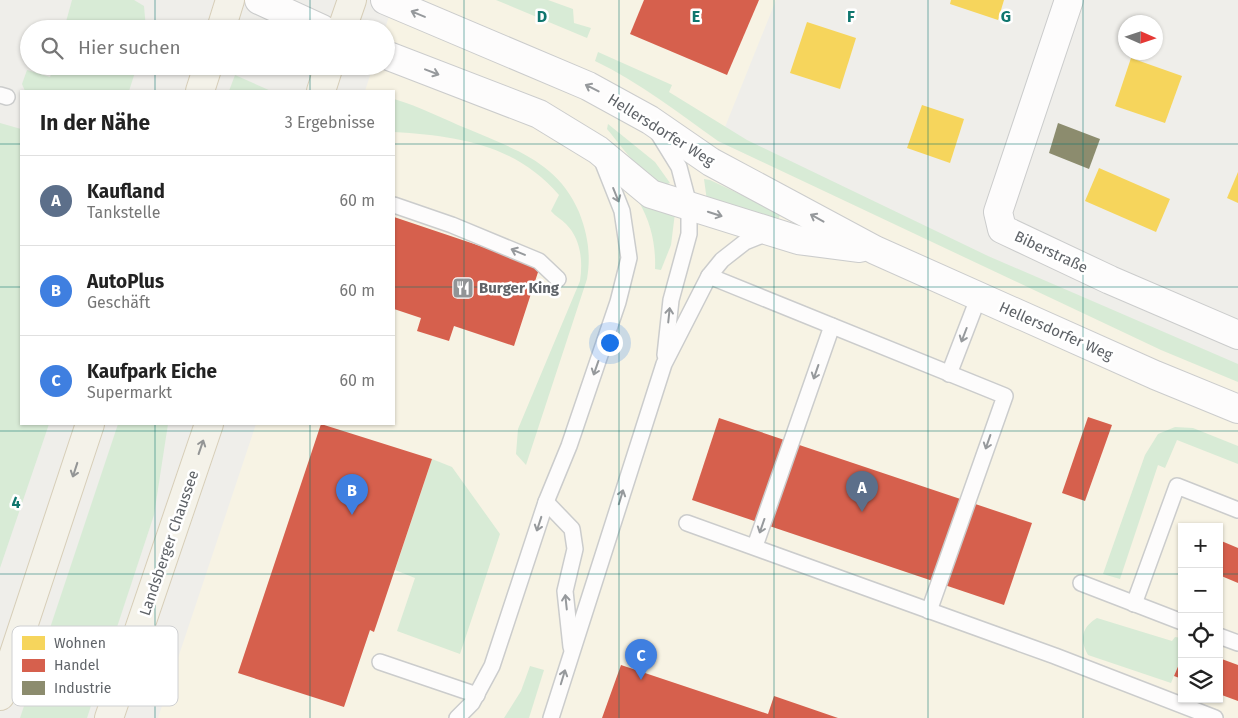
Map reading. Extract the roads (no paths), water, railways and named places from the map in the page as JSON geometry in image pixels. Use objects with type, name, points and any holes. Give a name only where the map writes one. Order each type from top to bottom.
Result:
[{"type":"main road","points":[[223,20],[230,0]]},
{"type":"main road","points":[[345,20],[352,0]]},
{"type":"main road","points":[[200,90],[205,75]]},
{"type":"main road","points":[[321,90],[326,75]]},
{"type":"main road","points":[[23,626],[90,425]]},
{"type":"main road","name":"Landsberger Chaussee","points":[[140,626],[209,425]]},
{"type":"main road","points":[[0,696],[12,660]]},
{"type":"main road","name":"Landsberger Chaussee","points":[[109,718],[113,706]]},
{"type":"street","points":[[259,0],[303,20]]},
{"type":"street","name":"Hellersdorfer Weg","points":[[385,0],[588,86],[650,120],[711,162],[875,250],[1155,375],[1238,408]]},
{"type":"street","name":"Biberstraße","points":[[1069,0],[998,212],[1002,229],[1110,280],[1238,335]]},
{"type":"street","name":"Hellersdorfer Weg","points":[[395,58],[539,114],[598,150],[651,194],[798,240],[875,250]]},
{"type":"lane","points":[[650,120],[679,167],[689,205],[689,234],[671,300],[664,364]]},
{"type":"lane","points":[[457,718],[476,695],[492,666],[546,502],[569,446],[618,302],[629,258],[622,210],[598,150]]},
{"type":"lane","points":[[395,205],[452,224],[539,261],[558,279]]},
{"type":"lane","points":[[551,718],[664,364],[709,276],[722,260],[745,242],[770,232]]},
{"type":"lane","points":[[709,276],[1005,396],[929,611]]},
{"type":"lane","points":[[949,374],[979,296]]},
{"type":"lane","points":[[755,546],[832,326]]},
{"type":"lane","points":[[1134,604],[1177,486],[1238,510]]},
{"type":"lane","points":[[546,502],[572,529],[575,549],[565,591],[571,651]]},
{"type":"lane","points":[[687,523],[1055,656],[1215,718]]},
{"type":"lane","points":[[1081,583],[1178,620]]},
{"type":"lane","points":[[1223,637],[1238,643]]},
{"type":"lane","points":[[380,662],[476,695]]},
{"type":"place","name":"Burger King","points":[[463,288]]},
{"type":"place","name":"Kaufland","points":[[862,512]]},
{"type":"place","name":"AutoPlus","points":[[352,515]]},
{"type":"place","name":"Kaufpark Eiche","points":[[641,680]]}]
